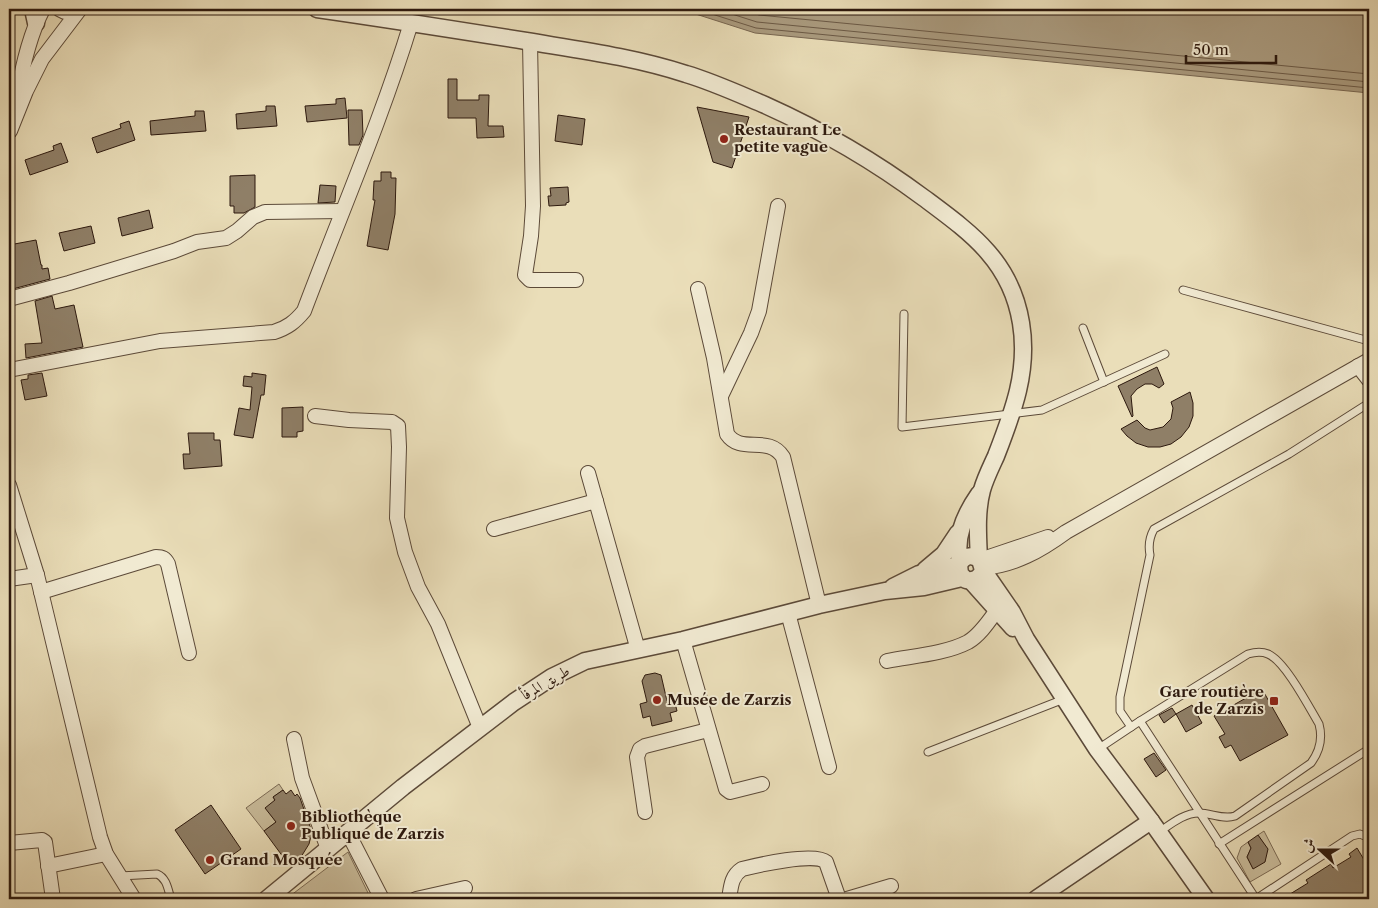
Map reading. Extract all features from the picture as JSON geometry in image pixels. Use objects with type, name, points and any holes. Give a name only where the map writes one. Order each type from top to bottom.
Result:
[{"type":"street","points":[[58,9],[65,12],[79,10]]},
{"type":"street","points":[[318,9],[632,59],[687,74],[735,92],[811,126],[855,150],[893,175],[967,230],[984,246],[1010,282],[1022,324],[1022,378],[1014,412],[982,490],[954,541],[944,554],[919,574],[884,591]]},
{"type":"street","points":[[10,134],[26,91],[42,59],[79,10]]},
{"type":"street","points":[[10,134],[21,76],[37,13]]},
{"type":"street","points":[[9,370],[160,341],[274,332],[285,329],[297,320],[304,310],[369,142],[411,23]]},
{"type":"street","points":[[530,42],[533,206],[525,275],[530,280],[576,280]]},
{"type":"street","points":[[721,396],[751,333],[759,311],[778,206]]},
{"type":"street","points":[[9,299],[174,251],[197,242],[226,238],[253,217],[265,212],[342,211]]},
{"type":"street","points":[[698,289],[714,358],[727,434],[730,439],[742,444],[773,446],[783,456],[819,605]]},
{"type":"street","points":[[919,574],[1005,565],[1025,558],[1066,532],[1364,363],[1369,379]]},
{"type":"street","points":[[316,416],[392,422],[398,426],[397,518],[405,552],[418,587],[438,624],[480,728]]},
{"type":"street","points":[[588,472],[638,650]]},
{"type":"street","points":[[9,485],[37,575],[100,837],[106,854],[134,899]]},
{"type":"street","points":[[972,568],[982,490]]},
{"type":"street","points":[[494,530],[596,501]]},
{"type":"street","points":[[962,527],[958,544],[997,610],[1026,639]]},
{"type":"street","points":[[41,592],[156,557],[162,557],[166,559],[168,564],[189,654]]},
{"type":"street","points":[[884,591],[924,587],[972,568]]},
{"type":"street","points":[[972,568],[1012,612],[1026,639],[1097,750],[1155,826],[1206,899]]},
{"type":"street","points":[[9,580],[37,575]]},
{"type":"street","name":"طريق المرفأ","points":[[267,899],[403,787],[514,702],[552,677],[585,661],[683,640],[819,605],[884,591]]},
{"type":"street","points":[[887,661],[952,648],[969,641],[985,627],[997,610]]},
{"type":"street","points":[[788,613],[829,767]]},
{"type":"street","points":[[683,640],[726,789],[730,792],[762,784]]},
{"type":"street","points":[[645,812],[637,757],[640,749],[645,746],[708,730]]},
{"type":"street","points":[[294,739],[302,778],[328,849]]},
{"type":"street","points":[[1036,899],[1155,826]]},
{"type":"street","points":[[348,833],[382,899]]},
{"type":"street","points":[[9,843],[44,840],[53,899]]},
{"type":"street","points":[[48,866],[106,854]]},
{"type":"street","points":[[729,899],[730,885],[733,878],[742,869],[806,857],[819,858],[826,862],[839,899]]},
{"type":"street","points":[[847,899],[891,886]]},
{"type":"street","points":[[416,899],[465,888]]},
{"type":"lane","points":[[1183,290],[1369,341]]},
{"type":"lane","points":[[904,314],[902,427],[1042,410],[1165,354]]},
{"type":"lane","points":[[1082,328],[1104,382]]},
{"type":"lane","points":[[1131,727],[1120,711],[1120,697],[1150,555],[1148,548],[1150,536],[1154,529],[1290,454],[1369,404]]},
{"type":"lane","points":[[1097,750],[1248,654],[1266,653],[1281,663],[1319,724],[1322,734],[1318,754],[1311,763],[1235,816],[1230,818],[1199,813],[1188,814],[1155,826]]},
{"type":"lane","points":[[928,752],[1064,699]]},
{"type":"lane","points":[[1140,721],[1256,899],[1352,836],[1360,834],[1369,838]]},
{"type":"lane","points":[[1220,844],[1369,749]]},
{"type":"lane","points":[[120,876],[161,875],[164,878],[171,899]]},
{"type":"shaded area","points":[[279,784],[283,790],[273,797],[275,801],[266,808],[276,822],[264,831],[246,808]]},
{"type":"shaded area","points":[[1264,831],[1281,864],[1250,882],[1237,858],[1241,847],[1248,842],[1251,848],[1247,857],[1253,868],[1267,849],[1258,835]]},
{"type":"shaded area","points":[[348,852],[371,899],[286,899]]},
{"type":"water","points":[[680,9],[1369,9],[1369,93],[755,33]]},
{"type":"building","points":[[448,79],[457,79],[457,100],[479,100],[479,95],[489,95],[488,126],[503,126],[504,137],[477,138],[476,118],[448,118]]},
{"type":"building","points":[[345,98],[347,118],[307,122],[305,106],[336,104],[336,99]]},
{"type":"building","points":[[266,106],[275,106],[277,126],[237,129],[236,114],[266,111]]},
{"type":"building","name":"Restaurant Le petite vague","points":[[697,107],[749,117],[732,168],[713,162]]},
{"type":"building","points":[[348,110],[362,110],[363,135],[359,145],[349,145]]},
{"type":"building","points":[[195,111],[204,111],[206,131],[151,135],[150,121],[195,116]]},
{"type":"building","points":[[558,115],[585,119],[582,145],[555,141]]},
{"type":"building","points":[[129,121],[135,140],[97,153],[92,138],[121,128],[120,124]]},
{"type":"building","points":[[61,143],[68,162],[30,175],[25,160],[54,150],[53,146]]},
{"type":"building","points":[[381,172],[391,172],[391,178],[396,178],[395,214],[388,250],[367,246],[375,200],[373,200],[374,181],[381,181]]},
{"type":"building","points":[[255,175],[255,207],[244,213],[234,213],[234,206],[230,206],[230,176]]},
{"type":"building","points":[[320,185],[336,186],[335,202],[318,203]]},
{"type":"building","points":[[568,187],[569,202],[566,205],[549,206],[548,196],[551,196],[550,188]]},
{"type":"building","points":[[149,210],[153,228],[122,236],[118,218]]},
{"type":"building","points":[[91,226],[95,243],[64,251],[59,233]]},
{"type":"building","points":[[36,240],[42,269],[48,268],[50,279],[9,290],[9,278],[12,277],[9,263],[9,245]]},
{"type":"building","points":[[52,296],[55,309],[74,305],[83,347],[26,358],[25,344],[42,343],[35,301]]},
{"type":"building","points":[[1157,367],[1164,384],[1159,388],[1152,384],[1145,384],[1137,389],[1131,396],[1132,417],[1118,386]]},
{"type":"building","points":[[42,373],[47,396],[25,400],[21,380],[28,379],[28,375]]},
{"type":"building","points":[[252,373],[266,375],[264,395],[261,395],[253,438],[234,435],[239,408],[250,410],[252,387],[243,386],[244,376],[252,377]]},
{"type":"building","points":[[1190,392],[1193,403],[1193,416],[1189,427],[1181,437],[1171,444],[1160,447],[1148,447],[1136,443],[1121,429],[1137,420],[1150,430],[1163,427],[1171,419],[1173,408],[1171,402]]},
{"type":"building","points":[[303,407],[303,431],[297,432],[297,437],[282,437],[282,408]]},
{"type":"building","points":[[188,433],[214,433],[214,440],[220,440],[222,466],[184,469],[183,454],[190,454]]},
{"type":"building","name":"Musée de Zarzis","points":[[655,673],[661,675],[667,701],[674,699],[677,711],[670,713],[672,721],[652,726],[650,716],[643,718],[640,704],[647,702],[642,681],[645,675]]},
{"type":"building","points":[[1262,689],[1288,735],[1240,761],[1231,745],[1225,748],[1219,737],[1225,734],[1214,716]]},
{"type":"building","points":[[1192,705],[1202,723],[1186,732],[1176,714]]},
{"type":"building","points":[[1172,708],[1176,714],[1164,723],[1159,715]]},
{"type":"building","points":[[1154,753],[1166,770],[1156,777],[1144,759]]},
{"type":"building","name":"Bibliothèque Publique de Zarzis","points":[[283,790],[286,794],[291,790],[295,796],[297,794],[300,798],[312,832],[309,844],[301,857],[289,865],[264,831],[276,822],[265,808],[275,800],[273,797]]},
{"type":"building","name":"Grand Mosquée","points":[[211,805],[241,849],[205,874],[175,830]]},
{"type":"building","points":[[1258,835],[1268,849],[1265,862],[1253,869],[1247,857],[1251,848],[1248,842]]},
{"type":"building","points":[[1357,848],[1369,868],[1369,891],[1356,899],[1282,899],[1308,883],[1306,880],[1331,864],[1333,868],[1351,857],[1349,854]]},
{"type":"place","name":"Restaurant Le petite vague","points":[[724,139]]},
{"type":"place","name":"Musée de Zarzis","points":[[657,700]]},
{"type":"place","name":"Gare routière de Zarzis","points":[[1274,701]]},
{"type":"place","name":"Bibliothèque Publique de Zarzis","points":[[291,826]]},
{"type":"place","name":"Grand Mosquée","points":[[210,860]]}]
